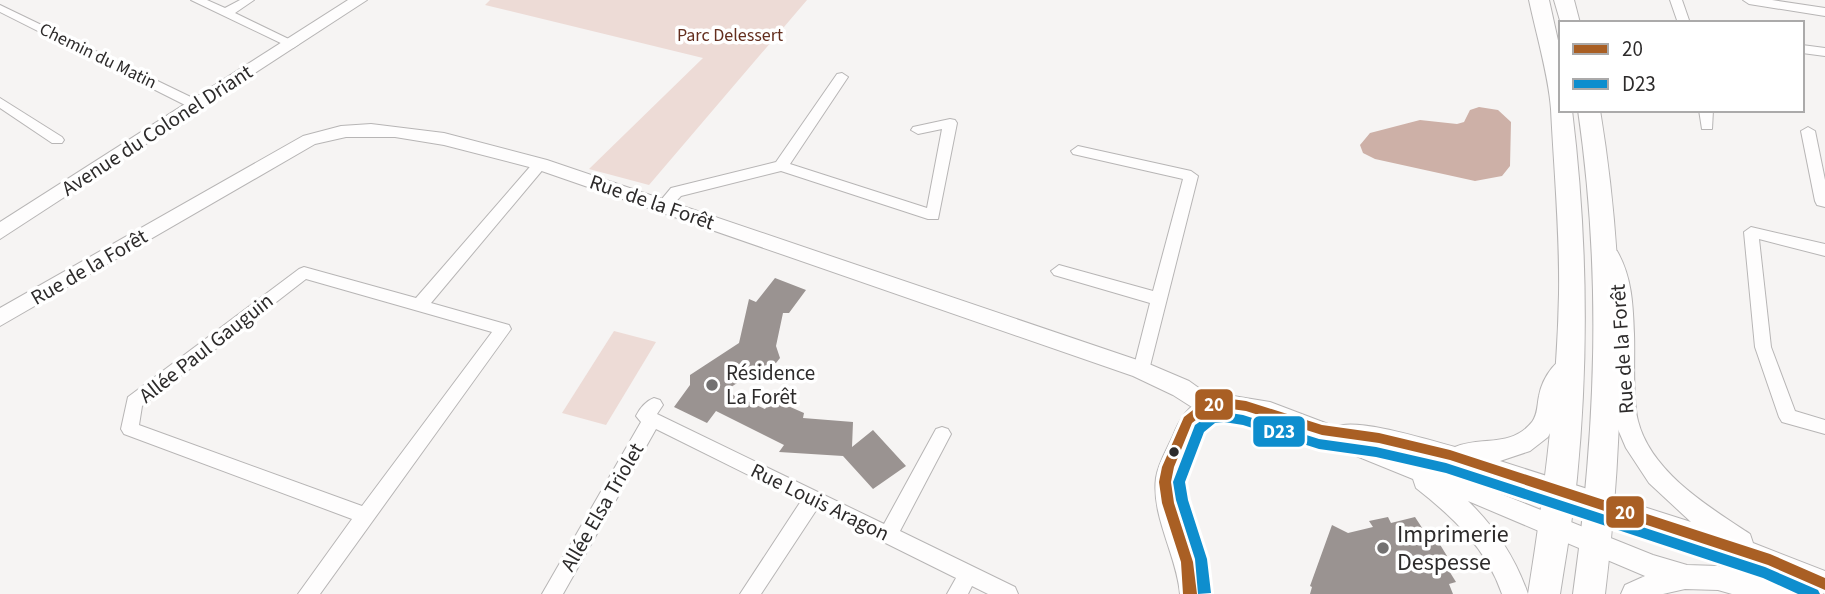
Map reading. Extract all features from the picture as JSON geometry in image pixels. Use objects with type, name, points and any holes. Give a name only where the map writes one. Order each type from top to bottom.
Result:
[{"type":"main road","points":[[1539,0],[1559,95]]},
{"type":"main road","points":[[1564,0],[1569,21]]},
{"type":"main road","points":[[1544,594],[1560,491],[1569,364],[1572,206],[1562,112]]},
{"type":"main road","points":[[1589,112],[1599,165],[1606,242],[1609,356],[1596,543],[1589,594]]},
{"type":"street","points":[[0,8],[15,0]]},
{"type":"street","points":[[197,0],[293,44]]},
{"type":"street","points":[[226,13],[248,0]]},
{"type":"street","name":"Avenue du Colonel Driant","points":[[0,232],[194,104],[359,0]]},
{"type":"street","points":[[1676,0],[1683,21]]},
{"type":"street","points":[[1749,0],[1825,12]]},
{"type":"street","name":"Chemin du Matin","points":[[0,8],[194,104]]},
{"type":"street","points":[[1804,49],[1825,52]]},
{"type":"street","points":[[780,166],[842,77]]},
{"type":"street","points":[[0,102],[57,140]]},
{"type":"street","points":[[1706,112],[1707,126]]},
{"type":"street","points":[[663,206],[676,192],[780,166],[933,215],[950,123],[918,130]]},
{"type":"street","name":"Rue de la Forêt","points":[[0,318],[309,140],[344,131],[377,130],[447,138],[540,164],[1141,370],[1181,388],[1206,406],[1224,403],[1246,406],[1322,430],[1596,543]]},
{"type":"street","points":[[1808,131],[1822,201],[1825,202]]},
{"type":"street","points":[[1077,151],[1191,176],[1141,370]]},
{"type":"street","points":[[419,306],[540,164]]},
{"type":"street","name":"Avenue du Colonel Driant","points":[[0,240],[22,219]]},
{"type":"street","points":[[1825,250],[1751,232],[1763,347],[1788,417],[1825,427]]},
{"type":"street","name":"Rue de la Forêt","points":[[1606,242],[1622,293],[1626,420],[1640,454],[1668,489],[1694,512],[1770,560]]},
{"type":"street","points":[[1059,271],[1159,299]]},
{"type":"street","name":"Allée Paul Gauguin","points":[[308,594],[367,516],[503,329],[304,273],[134,402],[130,429],[367,516]]},
{"type":"street","points":[[1450,455],[1493,454],[1519,446],[1535,435],[1547,418],[1552,390],[1569,364]]},
{"type":"street","points":[[1190,594],[1186,562],[1168,503],[1165,482],[1168,467],[1188,420],[1206,406]]},
{"type":"street","name":"Rue Louis Aragon","points":[[653,412],[813,499],[1008,594]]},
{"type":"street","name":"Allée Elsa Triolet","points":[[552,594],[653,412]]},
{"type":"street","name":"Rue de la Forêt","points":[[1322,430],[1379,438],[1450,455],[1770,560],[1825,584]]},
{"type":"street","points":[[888,535],[942,434]]},
{"type":"street","points":[[1404,464],[1440,492],[1484,535],[1502,560],[1515,594]]},
{"type":"street","points":[[750,594],[813,499]]},
{"type":"street","points":[[1596,543],[1652,567],[1687,577]]},
{"type":"street","points":[[957,594],[968,575]]},
{"type":"street","points":[[1633,594],[1668,579],[1687,577],[1718,579],[1779,594]]},
{"type":"green space","name":"Parc Delessert","points":[[490,0],[807,0],[649,185],[589,169],[703,58],[485,5]]},
{"type":"green space","points":[[614,331],[656,342],[606,425],[562,413]]},
{"type":"shaded area","points":[[1479,107],[1498,110],[1511,122],[1510,166],[1502,176],[1475,181],[1375,159],[1363,153],[1360,145],[1370,133],[1420,120],[1457,124],[1464,122],[1470,110]]},
{"type":"building","name":"Résidence La Forêt","points":[[775,278],[806,290],[789,313],[783,313],[776,346],[780,358],[776,363],[763,366],[725,391],[765,409],[772,399],[804,413],[803,418],[853,422],[852,447],[873,430],[906,466],[873,489],[843,456],[779,452],[784,445],[716,411],[707,423],[674,407],[690,385],[690,375],[739,343],[749,299],[756,302]]},
{"type":"building","name":"Imprimerie Despesse","points":[[1388,517],[1391,523],[1415,517],[1430,540],[1436,538],[1447,556],[1441,558],[1456,582],[1449,584],[1453,594],[1310,594],[1310,586],[1332,525],[1348,533],[1373,527],[1369,521]]},
{"type":"transit line","name":"20","points":[[1190,594],[1187,562],[1168,503],[1165,482],[1168,467],[1188,420],[1206,406],[1224,403],[1246,406],[1322,430],[1379,438],[1450,455],[1770,560],[1825,584]]},
{"type":"transit line","name":"D23","points":[[1204,593],[1201,559],[1179,482],[1199,429],[1212,419],[1224,417],[1243,420],[1319,444],[1376,452],[1446,468],[1765,573],[1813,594]]},
{"type":"place","name":"Résidence La Forêt","points":[[712,385]]},
{"type":"place","name":"Imprimerie Despesse","points":[[1383,548]]}]
